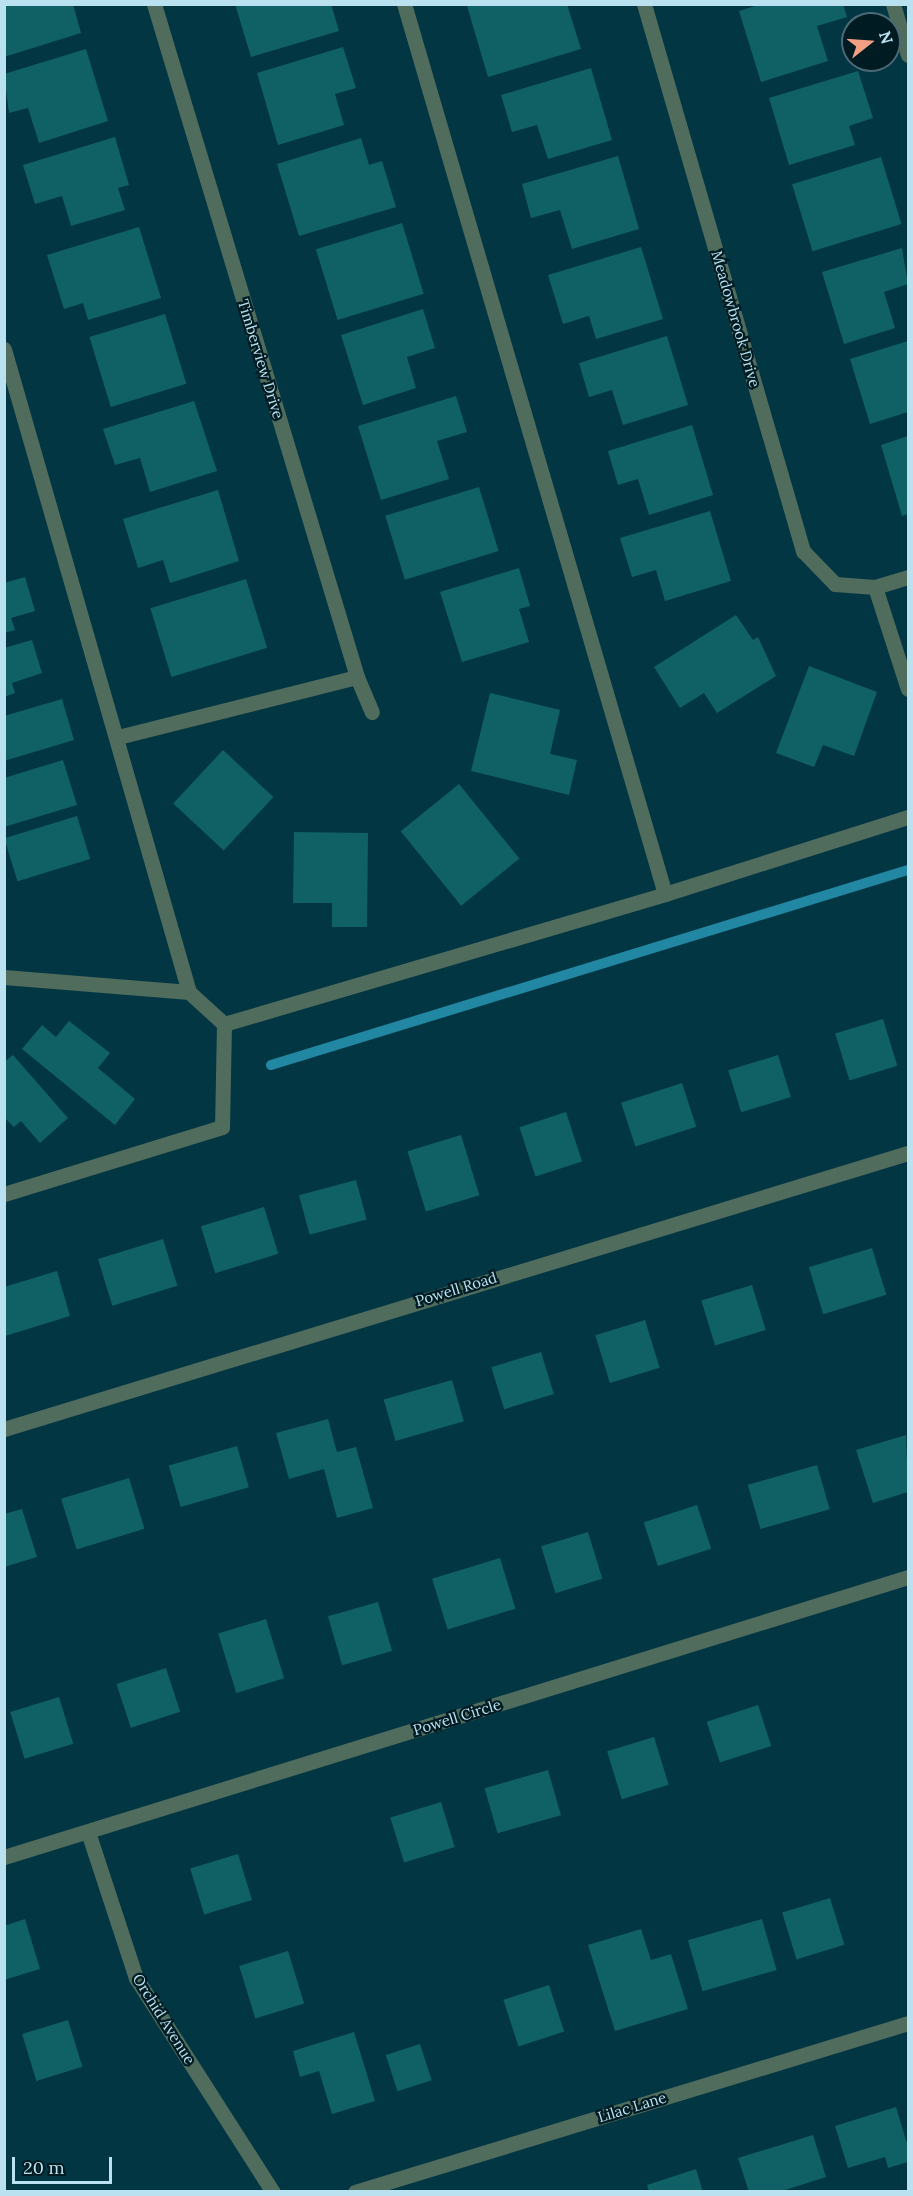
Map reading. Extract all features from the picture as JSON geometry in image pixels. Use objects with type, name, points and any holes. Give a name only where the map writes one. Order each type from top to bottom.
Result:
[{"type":"street","name":"Timberview Drive","points":[[154,4],[357,677],[372,712]]},
{"type":"street","points":[[404,4],[665,894]]},
{"type":"street","name":"Meadowbrook Drive","points":[[644,4],[803,551],[835,584],[875,587]]},
{"type":"street","points":[[893,4],[909,56]]},
{"type":"street","points":[[4,349],[118,737],[189,992],[224,1024],[222,1127],[4,1194]]},
{"type":"street","points":[[909,577],[875,587],[909,689]]},
{"type":"street","points":[[118,737],[357,677]]},
{"type":"street","points":[[224,1024],[665,894],[909,817]]},
{"type":"street","points":[[4,977],[189,992]]},
{"type":"street","name":"Powell Road","points":[[4,1429],[909,1153]]},
{"type":"street","name":"Powell Circle","points":[[4,1857],[909,1577]]},
{"type":"street","name":"Orchid Avenue","points":[[88,1832],[136,1978],[273,2192]]},
{"type":"street","name":"Lilac Lane","points":[[355,2192],[909,2023]]},
{"type":"building","points":[[4,4],[73,4],[81,33],[4,57]]},
{"type":"building","points":[[235,4],[331,4],[339,31],[251,57]]},
{"type":"building","points":[[567,4],[581,49],[488,77],[467,6]]},
{"type":"building","points":[[761,4],[843,4],[845,12],[841,12],[841,19],[817,26],[828,61],[761,82],[739,11]]},
{"type":"building","points":[[343,47],[356,88],[335,94],[344,125],[278,145],[257,73]]},
{"type":"building","points":[[86,49],[108,121],[39,143],[28,108],[9,113],[4,74]]},
{"type":"building","points":[[591,68],[612,140],[548,159],[537,125],[512,132],[501,95]]},
{"type":"building","points":[[858,72],[873,118],[849,126],[855,145],[789,165],[769,98]]},
{"type":"building","points":[[115,137],[129,185],[118,188],[125,210],[71,226],[62,196],[35,204],[23,165]]},
{"type":"building","points":[[361,138],[369,165],[382,161],[396,207],[299,236],[277,164]]},
{"type":"building","points":[[618,156],[639,229],[572,249],[560,210],[531,218],[522,184]]},
{"type":"building","points":[[881,157],[901,224],[813,251],[792,184]]},
{"type":"building","points":[[402,223],[424,294],[338,320],[316,249]]},
{"type":"building","points":[[139,227],[161,298],[88,320],[83,303],[64,309],[47,255]]},
{"type":"building","points":[[641,247],[663,319],[596,339],[589,316],[563,324],[548,275]]},
{"type":"building","points":[[902,248],[908,284],[884,292],[895,328],[844,344],[822,272]]},
{"type":"building","points":[[423,309],[435,348],[407,357],[416,388],[363,405],[341,335]]},
{"type":"building","points":[[165,314],[186,384],[111,407],[89,337]]},
{"type":"building","points":[[667,336],[688,405],[623,425],[612,390],[589,397],[579,363]]},
{"type":"building","points":[[908,341],[908,412],[870,424],[850,359]]},
{"type":"building","points":[[456,396],[467,432],[437,441],[449,479],[381,500],[358,426]]},
{"type":"building","points":[[194,401],[217,471],[150,492],[140,458],[115,465],[103,429]]},
{"type":"building","points":[[692,425],[713,495],[649,515],[638,479],[618,485],[608,451]]},
{"type":"building","points":[[908,436],[908,514],[902,516],[881,445]]},
{"type":"building","points":[[479,487],[499,551],[405,580],[385,516]]},
{"type":"building","points":[[218,490],[239,561],[170,583],[163,560],[138,568],[123,519]]},
{"type":"building","points":[[710,511],[731,581],[665,601],[656,570],[632,577],[620,538]]},
{"type":"building","points":[[519,568],[530,606],[519,609],[529,642],[462,662],[440,592]]},
{"type":"building","points":[[25,577],[35,611],[11,618],[15,630],[4,633],[4,583]]},
{"type":"building","points":[[246,579],[267,648],[171,677],[150,608]]},
{"type":"building","points":[[736,615],[753,640],[758,637],[776,676],[717,713],[704,693],[680,708],[654,667]]},
{"type":"building","points":[[32,640],[42,673],[12,683],[15,693],[4,697],[4,648]]},
{"type":"building","points":[[809,666],[877,692],[854,756],[823,745],[814,767],[776,753]]},
{"type":"building","points":[[490,693],[560,710],[550,754],[577,760],[569,795],[471,771]]},
{"type":"building","points":[[62,699],[74,740],[4,761],[4,716]]},
{"type":"building","points":[[223,750],[273,797],[224,850],[173,803]]},
{"type":"building","points":[[63,760],[77,805],[4,827],[4,778]]},
{"type":"building","points":[[459,784],[519,859],[461,906],[401,831]]},
{"type":"building","points":[[77,816],[90,859],[17,881],[4,838]]},
{"type":"building","points":[[294,832],[368,833],[367,927],[332,927],[332,903],[293,903]]},
{"type":"building","points":[[883,1019],[897,1066],[850,1080],[835,1034]]},
{"type":"building","points":[[69,1021],[110,1053],[98,1068],[135,1099],[115,1125],[22,1049],[42,1025],[56,1037]]},
{"type":"building","points":[[13,1055],[68,1118],[40,1143],[21,1121],[14,1127],[4,1117],[4,1062]]},
{"type":"building","points":[[778,1055],[791,1097],[741,1112],[728,1070]]},
{"type":"building","points":[[682,1083],[696,1127],[635,1147],[621,1103]]},
{"type":"building","points":[[566,1112],[582,1161],[535,1177],[519,1127]]},
{"type":"building","points":[[461,1135],[479,1195],[426,1212],[407,1151]]},
{"type":"building","points":[[356,1180],[367,1220],[310,1235],[299,1195]]},
{"type":"building","points":[[264,1207],[278,1254],[215,1273],[201,1226]]},
{"type":"building","points":[[163,1239],[177,1286],[112,1306],[98,1259]]},
{"type":"building","points":[[872,1248],[886,1295],[823,1314],[809,1267]]},
{"type":"building","points":[[57,1271],[70,1316],[5,1336],[4,1287]]},
{"type":"building","points":[[752,1285],[766,1330],[715,1345],[701,1300]]},
{"type":"building","points":[[645,1320],[660,1368],[610,1383],[595,1335]]},
{"type":"building","points":[[541,1352],[554,1394],[504,1409],[491,1367]]},
{"type":"building","points":[[452,1380],[464,1421],[396,1441],[384,1400]]},
{"type":"building","points":[[328,1419],[337,1452],[356,1447],[373,1508],[337,1518],[324,1469],[289,1479],[276,1433]]},
{"type":"building","points":[[906,1435],[908,1492],[873,1503],[856,1450]]},
{"type":"building","points":[[237,1446],[249,1487],[181,1507],[169,1466]]},
{"type":"building","points":[[817,1465],[830,1509],[760,1529],[748,1485]]},
{"type":"building","points":[[129,1478],[144,1529],[77,1549],[61,1499]]},
{"type":"building","points":[[697,1505],[711,1549],[658,1566],[644,1522]]},
{"type":"building","points":[[22,1509],[37,1557],[4,1567],[4,1514]]},
{"type":"building","points":[[588,1532],[602,1579],[555,1593],[541,1546]]},
{"type":"building","points":[[500,1558],[515,1609],[448,1629],[432,1579]]},
{"type":"building","points":[[378,1602],[392,1651],[342,1665],[328,1616]]},
{"type":"building","points":[[266,1619],[284,1678],[236,1693],[218,1634]]},
{"type":"building","points":[[166,1668],[180,1712],[131,1728],[117,1684]]},
{"type":"building","points":[[59,1697],[73,1744],[25,1759],[10,1712]]},
{"type":"building","points":[[758,1705],[771,1746],[720,1763],[707,1722]]},
{"type":"building","points":[[654,1737],[669,1785],[622,1799],[607,1751]]},
{"type":"building","points":[[548,1770],[561,1815],[498,1833],[485,1788]]},
{"type":"building","points":[[441,1802],[455,1847],[404,1862],[390,1817]]},
{"type":"building","points":[[238,1854],[252,1900],[204,1915],[190,1869]]},
{"type":"building","points":[[830,1898],[844,1945],[797,1959],[782,1913]]},
{"type":"building","points":[[25,1919],[40,1969],[4,1980],[4,1926]]},
{"type":"building","points":[[762,1919],[777,1970],[703,1991],[688,1940]]},
{"type":"building","points":[[641,1929],[651,1960],[671,1954],[688,2009],[615,2031],[588,1945]]},
{"type":"building","points":[[288,1951],[304,2004],[255,2019],[239,1966]]},
{"type":"building","points":[[549,1985],[564,2032],[518,2046],[503,2000]]},
{"type":"building","points":[[68,2020],[82,2067],[36,2081],[22,2034]]},
{"type":"building","points":[[354,2032],[375,2101],[332,2114],[319,2071],[300,2077],[293,2051]]},
{"type":"building","points":[[420,2044],[432,2080],[398,2091],[386,2055]]},
{"type":"building","points":[[896,2107],[908,2147],[908,2162],[888,2168],[885,2157],[848,2168],[835,2126]]},
{"type":"building","points":[[813,2135],[826,2177],[779,2192],[749,2192],[738,2158]]},
{"type":"building","points":[[696,2169],[703,2192],[649,2192],[647,2185]]},
{"type":"waterway","points":[[271,1065],[908,870]]}]
